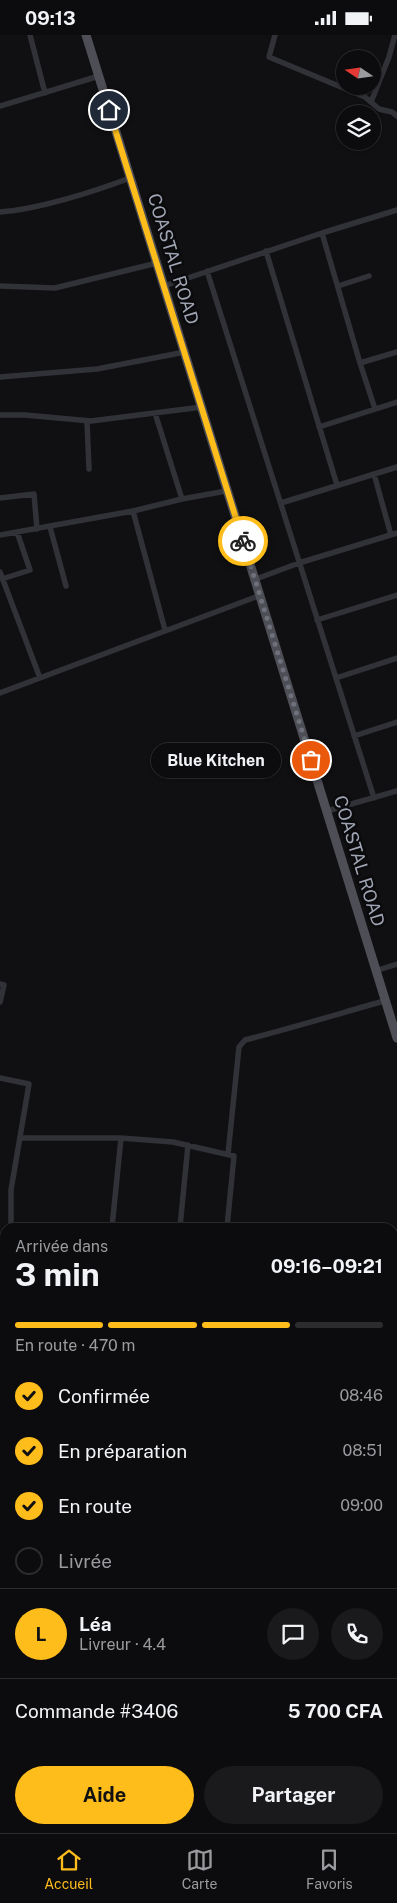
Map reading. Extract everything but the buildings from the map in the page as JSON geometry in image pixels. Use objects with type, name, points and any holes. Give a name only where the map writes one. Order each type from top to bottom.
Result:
[{"type":"main road","name":"COASTAL ROAD","points":[[86,35],[202,407],[226,491],[261,595],[384,1001],[397,1035]]},
{"type":"street","points":[[30,35],[45,93]]},
{"type":"street","points":[[275,35],[269,57],[365,97],[379,109],[392,112],[397,116]]},
{"type":"street","points":[[370,102],[389,57],[395,35]]},
{"type":"street","points":[[0,106],[98,76]]},
{"type":"street","points":[[0,212],[16,211],[52,202],[106,187],[130,178]]},
{"type":"street","points":[[164,286],[266,251],[397,210]]},
{"type":"street","points":[[322,233],[374,409]]},
{"type":"street","points":[[266,251],[337,485]]},
{"type":"street","points":[[0,286],[55,288],[157,263]]},
{"type":"street","points":[[207,271],[254,425],[281,503],[374,798]]},
{"type":"street","points":[[338,286],[369,276]]},
{"type":"street","points":[[0,377],[97,369],[185,352]]},
{"type":"street","points":[[360,363],[397,352]]},
{"type":"street","points":[[319,427],[397,403]]},
{"type":"street","points":[[0,415],[25,415],[87,421],[202,407]]},
{"type":"street","points":[[155,413],[182,499]]},
{"type":"street","points":[[87,421],[89,469]]},
{"type":"street","points":[[281,503],[397,467]]},
{"type":"street","points":[[256,579],[299,563],[394,534],[374,474]]},
{"type":"street","points":[[0,535],[133,511],[226,491]]},
{"type":"street","points":[[0,498],[34,494],[37,529]]},
{"type":"street","points":[[133,511],[165,630]]},
{"type":"street","points":[[50,527],[66,586]]},
{"type":"street","points":[[17,532],[30,569],[1,575],[40,678]]},
{"type":"street","points":[[0,693],[261,595]]},
{"type":"street","points":[[317,620],[397,595]]},
{"type":"street","points":[[336,678],[397,658]]},
{"type":"street","points":[[354,736],[397,722]]},
{"type":"street","points":[[327,811],[397,791]]},
{"type":"street","points":[[375,971],[397,964]]},
{"type":"street","points":[[0,984],[4,985],[0,1002]]},
{"type":"street","points":[[228,1154],[240,1047],[245,1040],[298,1027],[315,1019],[384,1001]]},
{"type":"street","points":[[0,1078],[29,1084],[12,1190],[11,1223]]},
{"type":"street","points":[[20,1137],[122,1138],[173,1142],[234,1156],[227,1223]]},
{"type":"street","points":[[112,1223],[122,1138]]},
{"type":"street","points":[[180,1223],[188,1145]]},
{"type":"way so far","points":[[243,541],[311,760]]},
{"type":"place","name":"Blue Kitchen","points":[[311,760]]},
{"type":"route","points":[[109,110],[243,541]]}]
